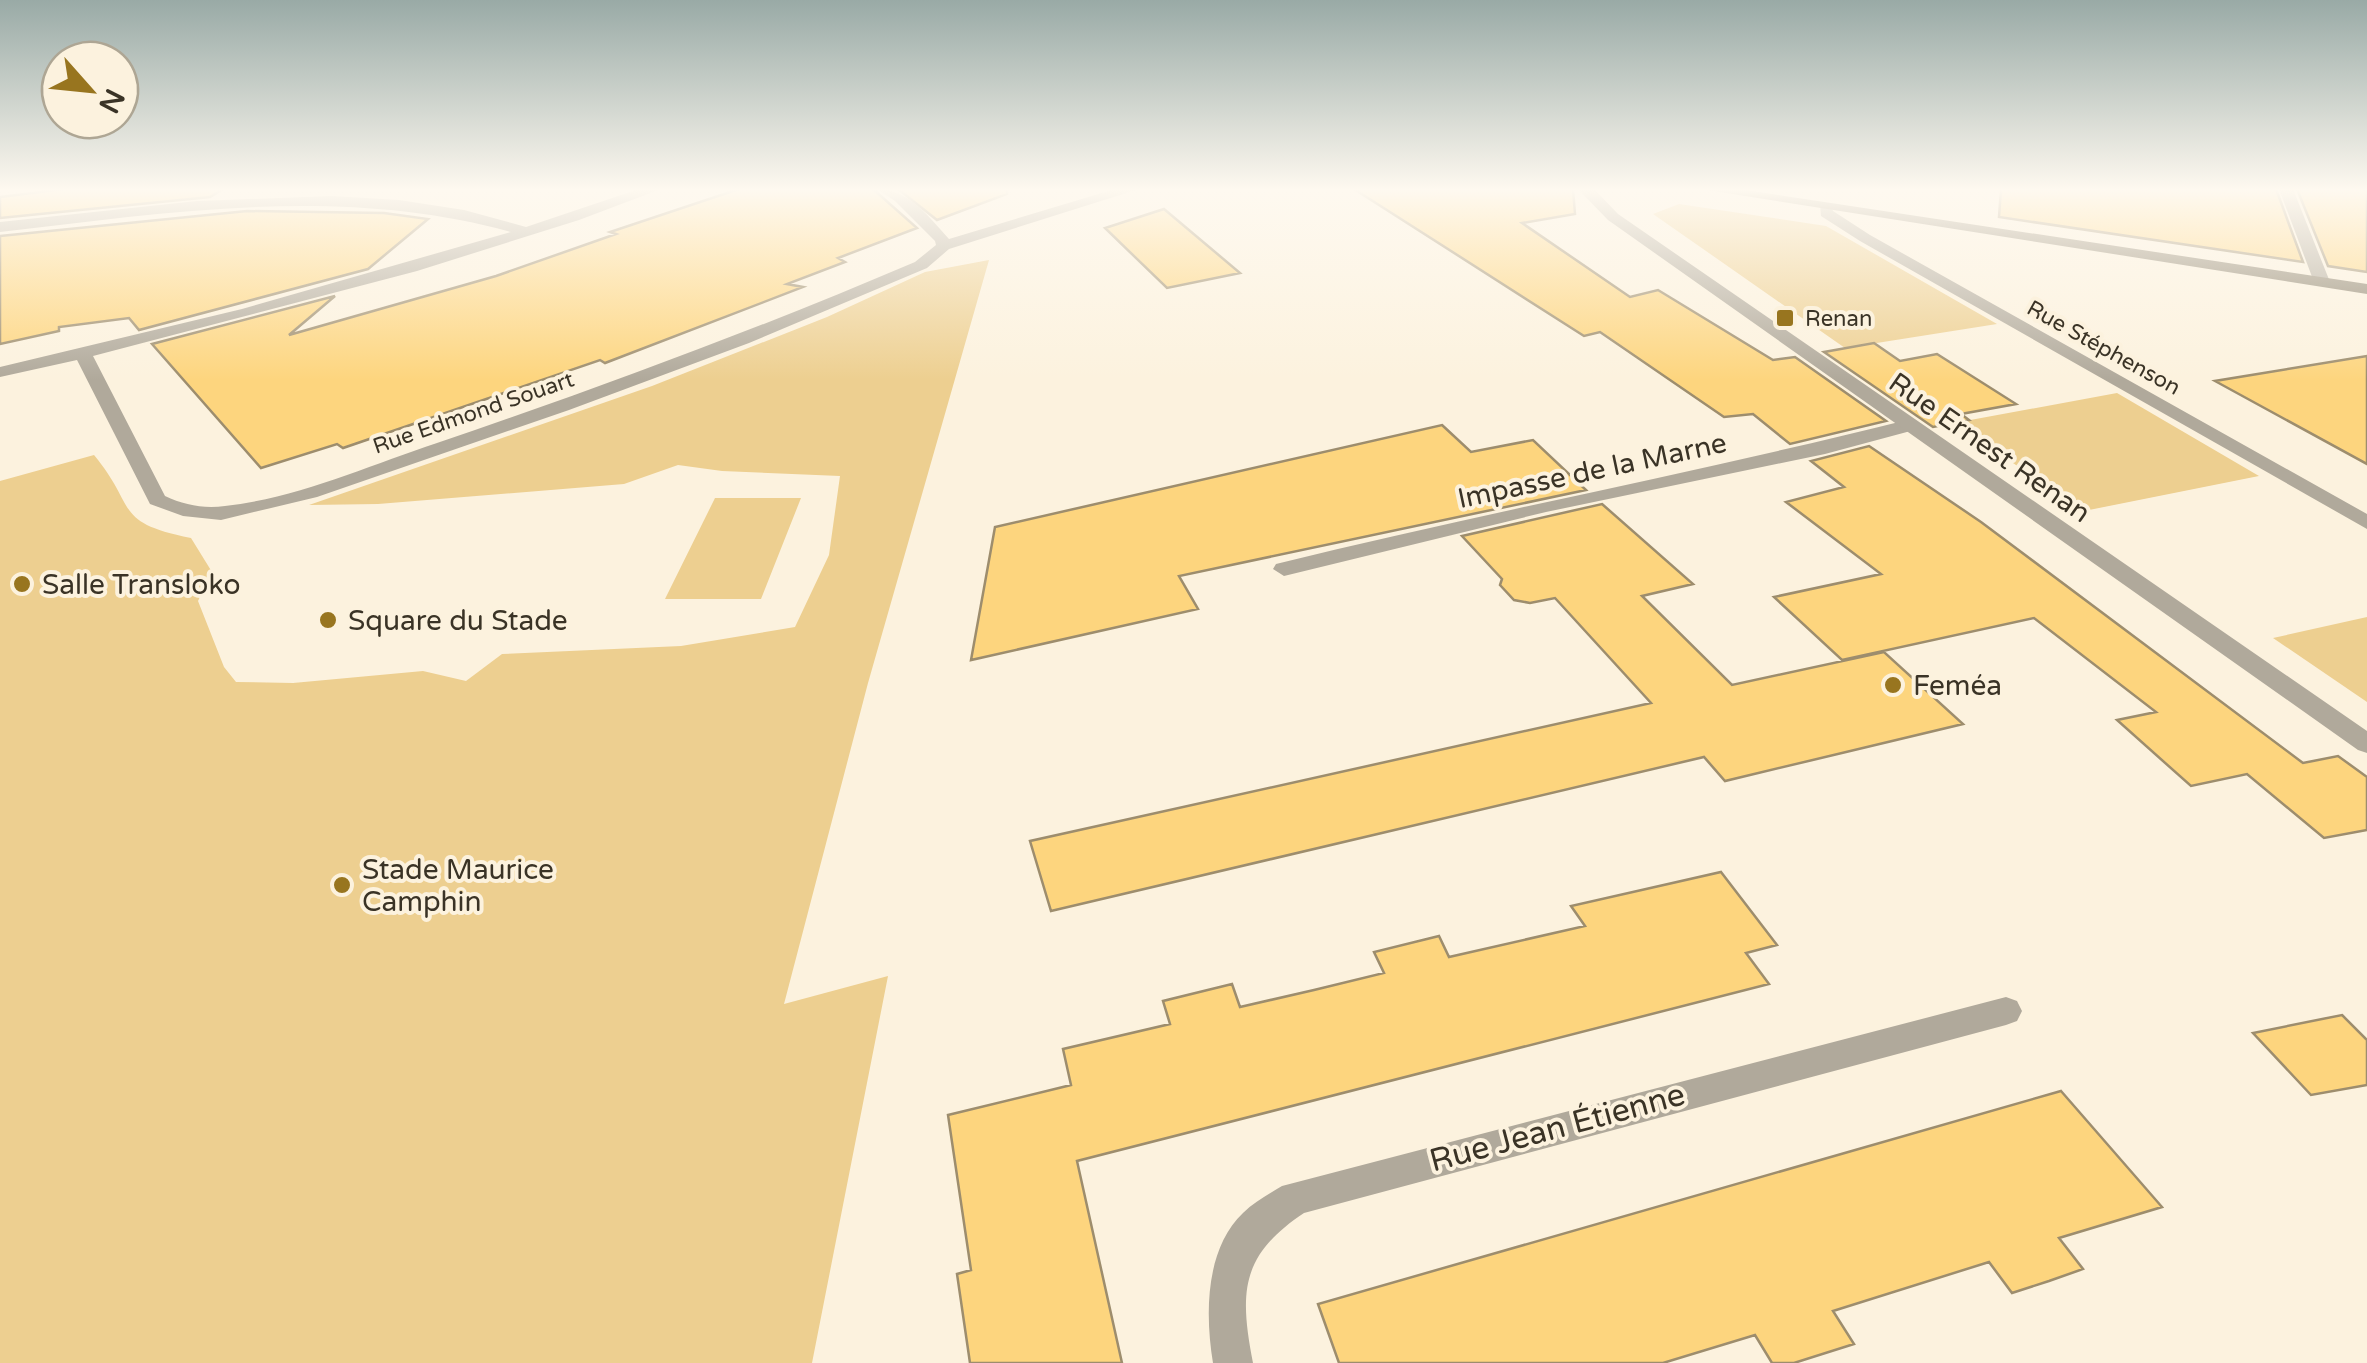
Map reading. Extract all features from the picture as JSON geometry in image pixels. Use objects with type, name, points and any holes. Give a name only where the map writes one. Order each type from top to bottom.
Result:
[{"type":"main road","points":[[2127,253],[2367,289]]},
{"type":"street","points":[[0,372],[247,314],[459,253]]},
{"type":"street","name":"Rue Edmond Souart","points":[[83,354],[157,500],[172,508],[227,512],[299,495],[515,423],[722,347],[921,264],[936,253]]},
{"type":"street","name":"Rue Ernest Renan","points":[[1663,253],[2367,744]]},
{"type":"street","name":"Rue Stéphenson","points":[[1891,253],[2367,523]]},
{"type":"street","points":[[2310,253],[2322,282]]},
{"type":"street","name":"Impasse de la Marne","points":[[1284,569],[1546,506],[1825,448],[1911,425]]},
{"type":"street","name":"Rue Jean Étienne","points":[[1233,1363],[1228,1281],[1236,1258],[1252,1228],[1295,1198],[2006,1011]]},
{"type":"shaded area","points":[[1708,253],[1872,253],[1997,324],[1845,348]]},
{"type":"shaded area","name":"Stade Maurice Camphin","points":[[989,260],[868,683],[784,1004],[888,976],[812,1363],[0,1363],[0,481],[94,455],[137,519],[191,538],[212,572],[198,601],[224,667],[236,682],[293,683],[423,671],[466,681],[502,654],[681,646],[795,627],[829,555],[840,476],[722,471],[678,465],[624,484],[378,504],[309,505],[652,386],[827,317],[925,272]]},
{"type":"shaded area","points":[[2117,393],[2259,476],[2084,511],[1954,423]]},
{"type":"shaded area","points":[[715,498],[801,498],[761,599],[665,599]]},
{"type":"shaded area","points":[[2367,617],[2367,702],[2273,638]]},
{"type":"building","points":[[0,253],[388,253],[368,269],[139,330],[129,318],[59,327],[59,331],[0,344]]},
{"type":"building","points":[[563,253],[852,253],[838,258],[845,262],[787,284],[803,287],[605,363],[600,360],[343,448],[337,444],[261,468],[152,344],[335,296],[289,335],[496,276]]},
{"type":"building","points":[[1130,253],[1216,253],[1240,273],[1167,288]]},
{"type":"building","points":[[1454,253],[1565,253],[1630,297],[1658,290],[1773,360],[1795,357],[1886,421],[1790,444],[1753,414],[1724,417],[1600,332],[1584,336]]},
{"type":"building","points":[[2240,253],[2300,253],[2303,262]]},
{"type":"building","points":[[2323,253],[2367,253],[2367,272],[2328,266]]},
{"type":"building","points":[[1874,343],[1900,361],[1937,354],[2016,404],[1961,414],[1969,420],[1933,427],[1824,352]]},
{"type":"building","points":[[2367,356],[2367,464],[2215,381]]},
{"type":"building","points":[[1442,425],[1471,452],[1533,440],[1586,490],[1179,576],[1198,609],[971,660],[995,527]]},
{"type":"building","points":[[1869,446],[1981,522],[2303,763],[2338,756],[2367,777],[2367,830],[2324,838],[2247,774],[2191,786],[2117,720],[2156,712],[2034,618],[1842,660],[1774,597],[1881,574],[1786,502],[1844,487],[1811,461]]},
{"type":"building","points":[[1602,504],[1693,584],[1642,596],[1732,685],[1884,652],[1963,724],[1725,781],[1704,757],[1051,911],[1030,841],[1651,703],[1555,598],[1530,603],[1514,600],[1500,585],[1502,579],[1462,536]]},
{"type":"building","points":[[1721,872],[1777,945],[1746,953],[1769,984],[1077,1161],[1122,1363],[970,1363],[957,1274],[971,1270],[948,1115],[1071,1085],[1063,1049],[1170,1024],[1163,1001],[1232,984],[1240,1007],[1314,990],[1384,973],[1374,952],[1439,936],[1449,957],[1585,926],[1571,906]]},
{"type":"building","points":[[2342,1015],[2367,1040],[2367,1085],[2311,1095],[2253,1033]]},
{"type":"building","points":[[2061,1091],[2162,1207],[2059,1238],[2083,1269],[2012,1293],[1989,1262],[1833,1311],[1854,1344],[1794,1363],[1772,1363],[1755,1335],[1663,1363],[1339,1363],[1318,1304]]},
{"type":"place","name":"Renan","points":[[1785,318]]},
{"type":"place","name":"Salle Transloko","points":[[22,584]]},
{"type":"place","name":"Square du Stade","points":[[328,620]]},
{"type":"place","name":"Feméa","points":[[1893,685]]},
{"type":"place","name":"Stade Maurice Camphin","points":[[342,885]]}]
